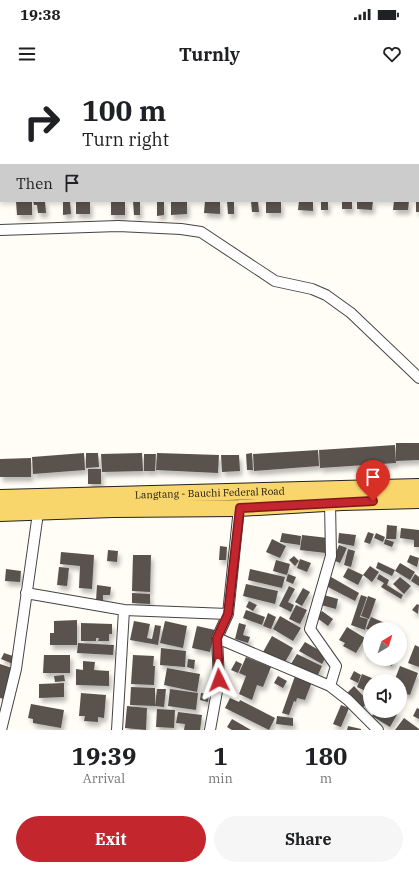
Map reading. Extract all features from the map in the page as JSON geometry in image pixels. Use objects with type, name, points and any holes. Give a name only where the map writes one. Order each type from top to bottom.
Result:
[{"type":"main road","name":"Langtang - Bauchi Federal Road","points":[[0,498],[419,487]]},
{"type":"main road","points":[[0,513],[38,513],[113,509],[240,508],[419,500]]},
{"type":"street","points":[[0,230],[118,226],[181,229],[201,232],[275,281],[312,289],[326,295],[351,313],[419,378]]},
{"type":"street","points":[[330,503],[331,556],[310,629],[336,666],[330,686]]},
{"type":"street","points":[[210,730],[219,680],[217,638],[228,614],[240,508]]},
{"type":"street","points":[[1,730],[3,709],[16,669],[38,513]]},
{"type":"street","points":[[26,593],[124,610],[228,614]]},
{"type":"street","points":[[117,730],[124,610]]},
{"type":"street","points":[[217,638],[330,686],[348,700],[378,730]]},
{"type":"building","points":[[16,202],[32,202],[32,215],[17,215]]},
{"type":"building","points":[[33,202],[45,202],[46,213],[38,213],[37,205],[34,205]]},
{"type":"building","points":[[63,202],[70,202],[71,214],[63,215]]},
{"type":"building","points":[[76,202],[90,202],[90,214],[76,214]]},
{"type":"building","points":[[111,202],[125,202],[125,215],[111,215]]},
{"type":"building","points":[[133,202],[140,202],[140,215],[134,215]]},
{"type":"building","points":[[157,202],[164,202],[164,215],[157,216]]},
{"type":"building","points":[[171,202],[187,202],[187,214],[171,215]]},
{"type":"building","points":[[205,202],[220,202],[220,214],[204,213]]},
{"type":"building","points":[[227,202],[234,202],[234,214],[228,214]]},
{"type":"building","points":[[251,202],[258,202],[259,212],[252,212]]},
{"type":"building","points":[[266,202],[281,202],[281,213],[266,213]]},
{"type":"building","points":[[299,202],[313,202],[313,211],[298,210]]},
{"type":"building","points":[[321,202],[328,202],[328,210],[321,210]]},
{"type":"building","points":[[342,202],[352,202],[352,209],[342,209]]},
{"type":"building","points":[[357,202],[373,202],[372,210],[357,209]]},
{"type":"building","points":[[394,202],[409,202],[408,210],[393,210]]},
{"type":"building","points":[[416,202],[419,202],[419,212],[416,212]]},
{"type":"building","points":[[396,443],[419,443],[419,460],[396,461]]},
{"type":"building","points":[[395,445],[396,463],[320,468],[319,450]]},
{"type":"building","points":[[318,450],[319,466],[254,471],[253,454]]},
{"type":"building","points":[[84,453],[85,470],[33,474],[32,457]]},
{"type":"building","points":[[86,453],[98,453],[99,467],[86,468]]},
{"type":"building","points":[[142,453],[143,471],[102,472],[101,454]]},
{"type":"building","points":[[157,453],[219,455],[218,473],[156,470]]},
{"type":"building","points":[[252,453],[253,470],[247,470],[246,454]]},
{"type":"building","points":[[144,454],[156,454],[155,471],[144,471]]},
{"type":"building","points":[[221,455],[239,455],[240,471],[222,472]]},
{"type":"building","points":[[31,458],[31,477],[0,477],[0,459]]},
{"type":"building","points":[[88,469],[101,469],[101,484],[88,484]]},
{"type":"building","points":[[387,525],[397,526],[396,539],[386,539]]},
{"type":"building","points":[[401,528],[419,530],[419,547],[414,547],[414,540],[400,538]]},
{"type":"building","points":[[368,532],[374,534],[370,544],[364,542]]},
{"type":"building","points":[[282,533],[301,536],[300,545],[280,542]]},
{"type":"building","points":[[339,533],[356,535],[354,546],[338,543]]},
{"type":"building","points":[[376,533],[385,537],[383,542],[374,538]]},
{"type":"building","points":[[302,535],[328,538],[326,553],[300,550]]},
{"type":"building","points":[[272,539],[286,546],[280,558],[266,552]]},
{"type":"building","points":[[385,539],[394,542],[392,547],[384,544]]},
{"type":"building","points":[[339,545],[347,548],[340,563],[333,560]]},
{"type":"building","points":[[220,546],[227,547],[226,560],[219,560]]},
{"type":"building","points":[[348,549],[355,551],[351,567],[344,565]]},
{"type":"building","points":[[108,550],[118,551],[117,562],[107,561]]},
{"type":"building","points":[[61,552],[94,555],[92,589],[79,588],[80,566],[60,564]]},
{"type":"building","points":[[133,555],[151,555],[150,592],[132,591]]},
{"type":"building","points":[[410,555],[419,558],[417,567],[407,562]]},
{"type":"building","points":[[294,556],[299,561],[295,566],[289,560]]},
{"type":"building","points":[[300,559],[311,563],[307,572],[297,568]]},
{"type":"building","points":[[276,560],[290,564],[287,575],[273,571]]},
{"type":"building","points":[[378,562],[395,570],[392,576],[376,568]]},
{"type":"building","points":[[400,563],[415,572],[410,580],[395,571]]},
{"type":"building","points":[[370,566],[379,572],[372,582],[363,575]]},
{"type":"building","points":[[59,567],[69,568],[67,586],[57,585]]},
{"type":"building","points":[[348,568],[363,575],[358,585],[343,577]]},
{"type":"building","points":[[6,569],[21,571],[20,582],[5,581]]},
{"type":"building","points":[[250,569],[285,577],[282,588],[248,580]]},
{"type":"building","points":[[288,574],[296,577],[293,584],[286,581]]},
{"type":"building","points":[[379,574],[389,580],[387,585],[403,595],[401,599],[381,587],[384,583],[377,579]]},
{"type":"building","points":[[415,574],[419,577],[419,586],[411,581]]},
{"type":"building","points":[[331,577],[359,593],[355,601],[326,586]]},
{"type":"building","points":[[400,577],[411,586],[404,594],[393,584]]},
{"type":"building","points":[[246,584],[278,591],[275,604],[243,596]]},
{"type":"building","points":[[97,585],[111,587],[110,595],[103,595],[103,602],[96,601]]},
{"type":"building","points":[[289,586],[295,589],[288,602],[294,605],[291,612],[279,606]]},
{"type":"building","points":[[303,588],[310,592],[302,606],[295,602]]},
{"type":"building","points":[[132,593],[150,594],[150,604],[132,603]]},
{"type":"building","points":[[324,595],[338,599],[336,609],[321,605]]},
{"type":"building","points":[[361,595],[367,597],[360,617],[368,619],[367,622],[363,622],[363,629],[351,625]]},
{"type":"building","points":[[368,596],[376,599],[369,619],[361,616]]},
{"type":"building","points":[[249,601],[257,605],[253,611],[246,607]]},
{"type":"building","points":[[417,604],[419,605],[418,614],[412,610]]},
{"type":"building","points":[[296,605],[307,610],[300,624],[289,619]]},
{"type":"building","points":[[246,610],[265,617],[262,625],[243,618]]},
{"type":"building","points":[[322,611],[333,619],[328,626],[317,618]]},
{"type":"building","points":[[268,613],[276,617],[271,629],[263,626]]},
{"type":"building","points":[[280,616],[301,628],[293,641],[273,629]]},
{"type":"building","points":[[371,617],[383,622],[369,622]]},
{"type":"building","points":[[77,620],[77,645],[50,645],[50,633],[54,633],[54,621]]},
{"type":"building","points":[[134,621],[150,624],[147,638],[152,639],[155,625],[161,626],[158,645],[130,640]]},
{"type":"building","points":[[165,621],[187,626],[183,648],[160,643]]},
{"type":"building","points":[[81,623],[112,624],[112,634],[109,634],[109,641],[98,641],[99,638],[96,638],[96,641],[81,641]]},
{"type":"building","points":[[239,623],[246,625],[243,635],[250,637],[248,643],[235,639]]},
{"type":"building","points":[[197,626],[215,630],[210,652],[192,648]]},
{"type":"building","points":[[347,627],[363,637],[363,641],[356,653],[343,646],[345,643],[339,640]]},
{"type":"building","points":[[272,636],[293,648],[284,664],[263,652]]},
{"type":"building","points":[[305,642],[327,655],[322,664],[299,651]]},
{"type":"building","points":[[78,643],[114,645],[113,655],[77,653]]},
{"type":"building","points":[[415,645],[419,647],[419,667],[408,663]]},
{"type":"building","points":[[161,648],[186,651],[185,667],[160,665]]},
{"type":"building","points":[[4,653],[16,657],[13,664],[1,659]]},
{"type":"building","points":[[297,654],[322,666],[317,677],[291,664]]},
{"type":"building","points":[[44,655],[70,655],[70,673],[43,673]]},
{"type":"building","points":[[133,655],[154,656],[154,685],[131,684]]},
{"type":"building","points":[[246,657],[271,667],[263,687],[257,685],[252,700],[239,694],[246,676],[239,673]]},
{"type":"building","points":[[188,659],[195,660],[194,669],[187,667]]},
{"type":"building","points":[[83,661],[95,662],[94,670],[109,671],[109,686],[76,685],[76,669],[83,670]]},
{"type":"building","points":[[236,661],[242,664],[238,673],[231,670]]},
{"type":"building","points":[[0,664],[12,668],[4,699],[0,698]]},
{"type":"building","points":[[400,666],[418,673],[410,695],[407,694],[407,674],[397,674]]},
{"type":"building","points":[[167,668],[200,674],[197,692],[164,685]]},
{"type":"building","points":[[354,671],[361,675],[358,683],[350,679]]},
{"type":"building","points":[[362,674],[363,674],[363,690],[357,687]]},
{"type":"building","points":[[64,675],[65,681],[55,682],[54,676]]},
{"type":"building","points":[[278,676],[287,681],[283,688],[274,683]]},
{"type":"building","points":[[295,676],[312,682],[305,700],[297,698],[296,702],[294,701],[289,715],[282,713]]},
{"type":"building","points":[[64,683],[64,697],[39,698],[39,684]]},
{"type":"building","points":[[354,686],[363,696],[363,707],[362,708],[347,693]]},
{"type":"building","points":[[131,687],[155,688],[155,706],[130,705]]},
{"type":"building","points":[[157,689],[166,689],[164,707],[155,706]]},
{"type":"building","points":[[170,689],[198,693],[196,710],[168,706]]},
{"type":"building","points":[[81,693],[106,695],[104,718],[98,717],[98,722],[84,721],[85,716],[79,716]]},
{"type":"building","points":[[201,693],[209,694],[208,702],[200,700]]},
{"type":"building","points":[[230,698],[239,702],[240,700],[275,718],[269,730],[225,708]]},
{"type":"building","points":[[31,704],[64,710],[61,728],[33,723],[33,719],[28,718]]},
{"type":"building","points":[[341,705],[349,708],[341,727],[333,724]]},
{"type":"building","points":[[127,706],[147,708],[146,730],[125,728]]},
{"type":"building","points":[[417,708],[419,709],[419,719],[413,716]]},
{"type":"building","points":[[157,709],[175,710],[174,728],[156,727]]},
{"type":"building","points":[[178,712],[202,715],[200,730],[184,730],[185,724],[176,723]]},
{"type":"building","points":[[277,716],[293,718],[293,726],[276,724]]},
{"type":"building","points":[[375,718],[395,718],[390,727]]},
{"type":"building","points":[[404,718],[419,729],[419,730],[395,730]]},
{"type":"building","points":[[232,719],[251,730],[232,730],[227,727]]},
{"type":"building","points":[[348,726],[361,729],[361,730],[347,730]]},
{"type":"route","points":[[219,680],[217,638],[228,614],[240,508],[373,501]]}]
